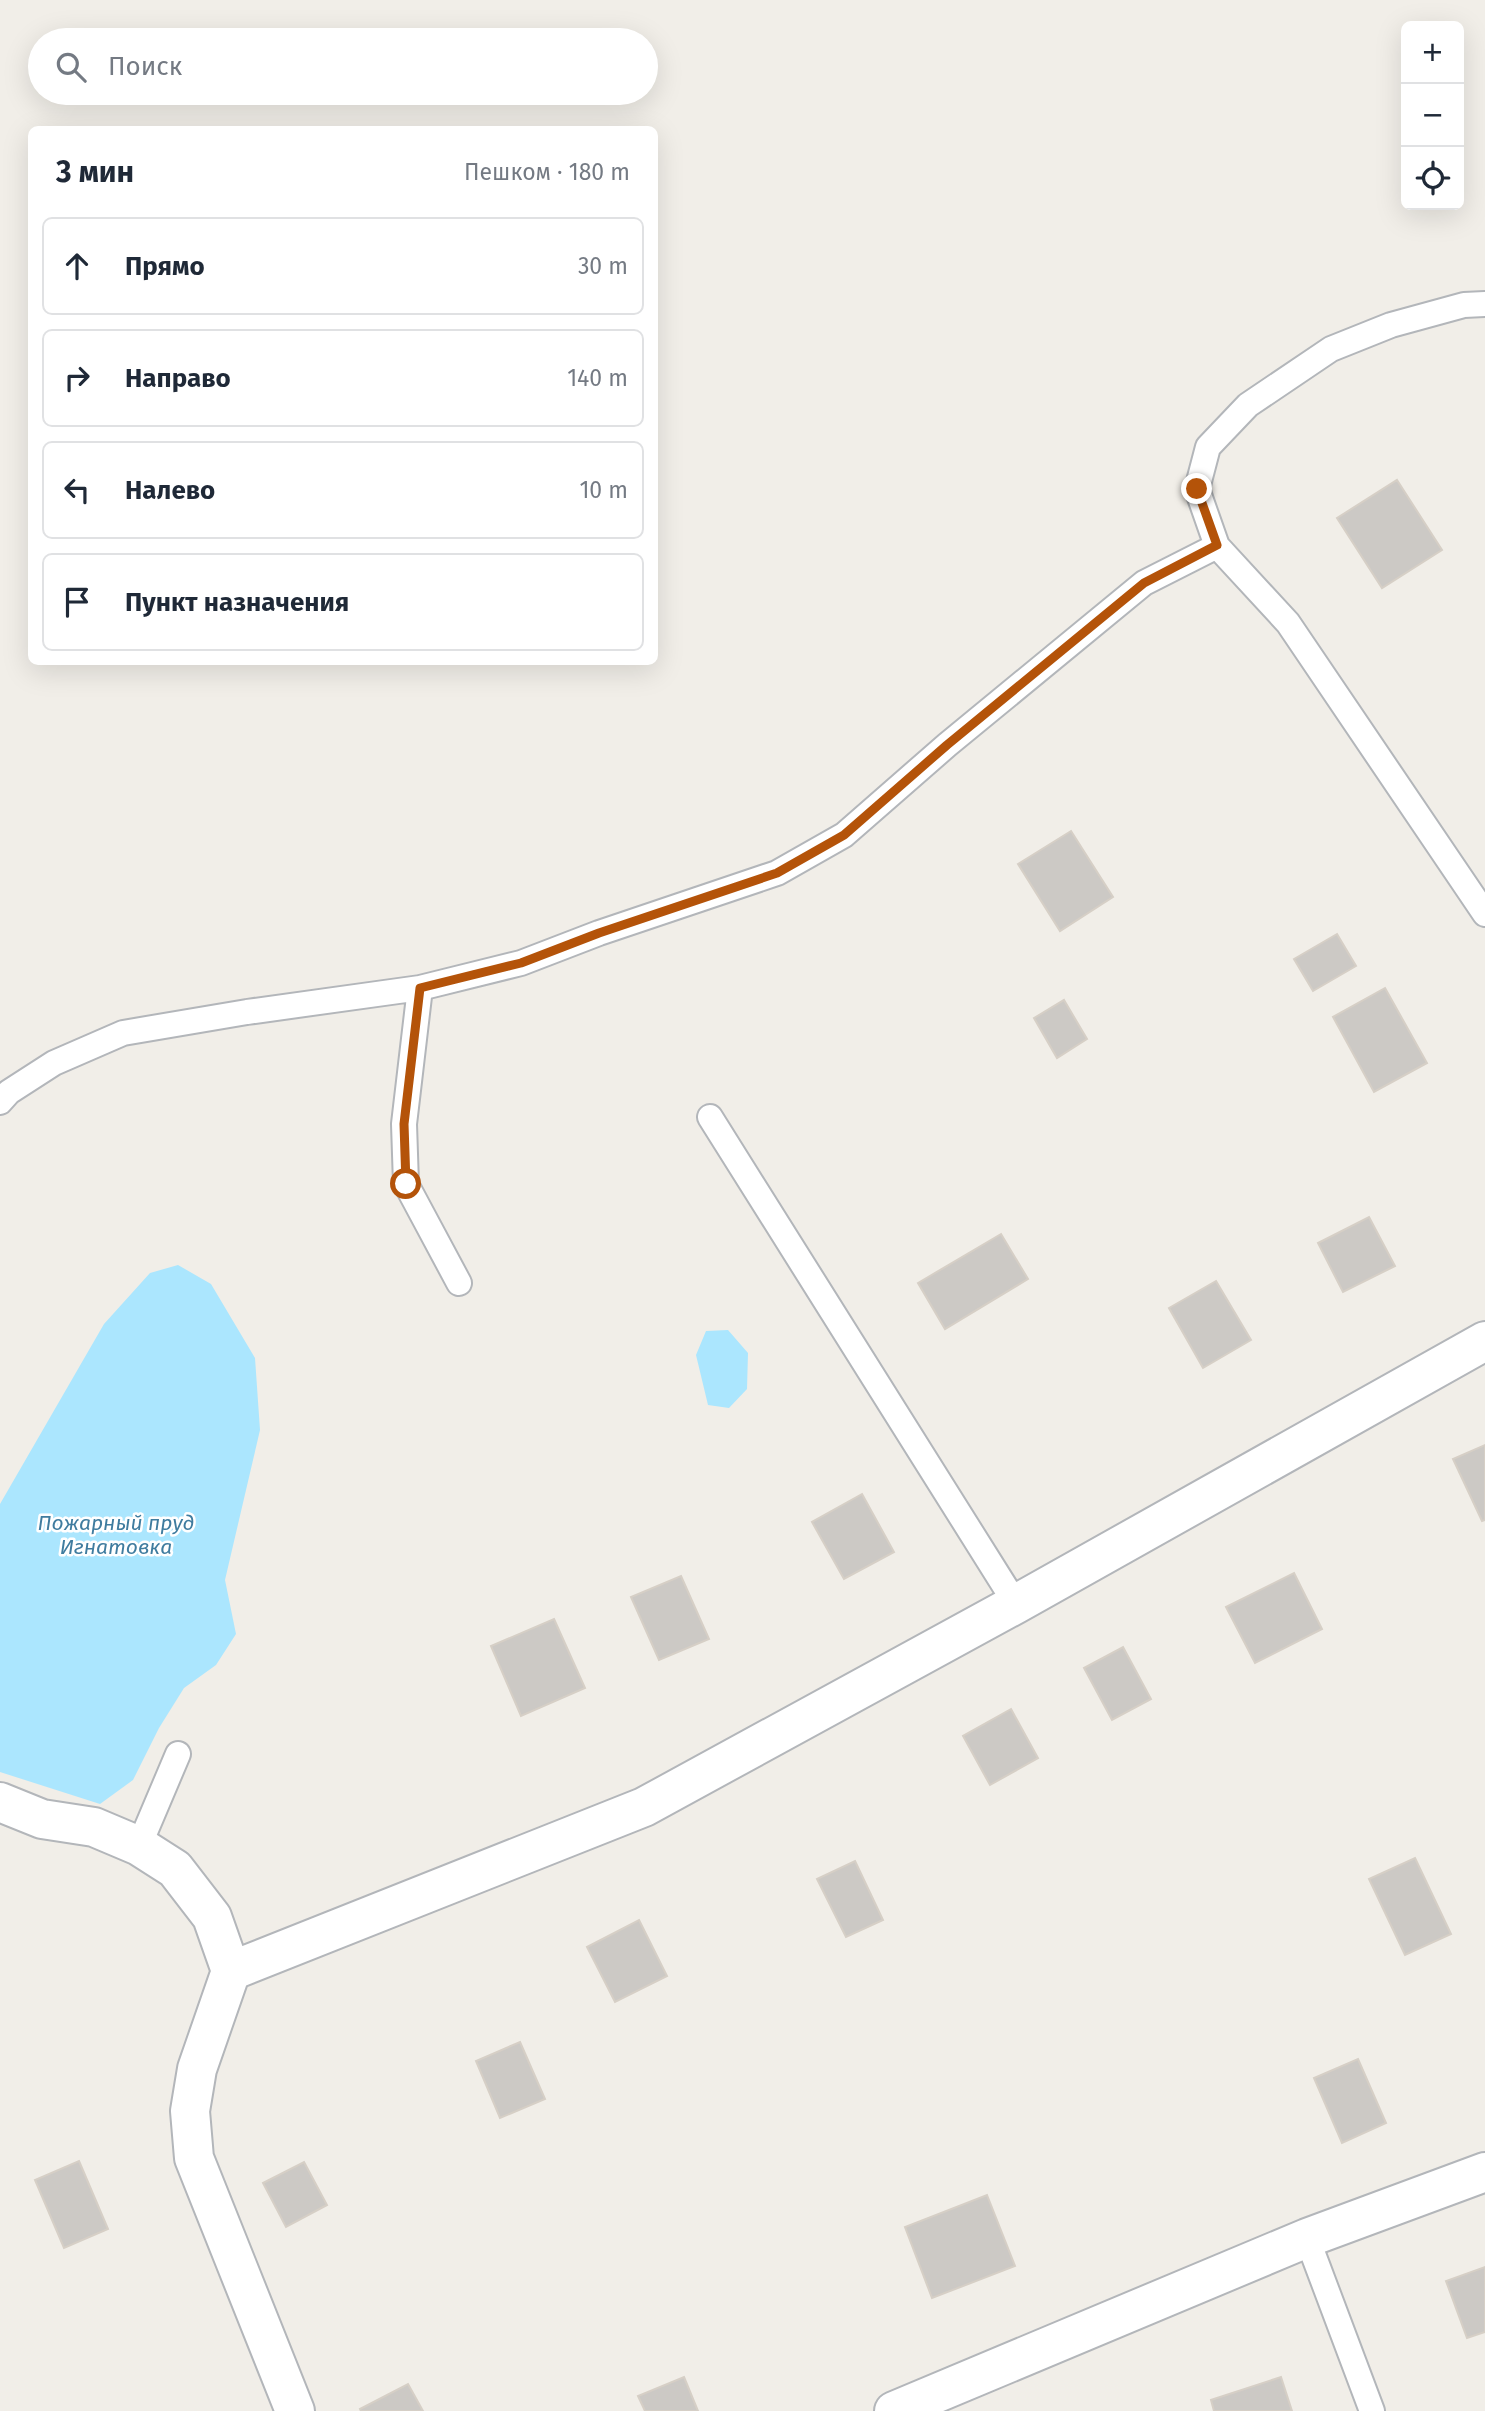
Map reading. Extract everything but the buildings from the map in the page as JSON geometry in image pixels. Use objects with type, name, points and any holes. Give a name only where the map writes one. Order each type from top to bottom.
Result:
[{"type":"street","points":[[231,1971],[644,1807],[1016,1604],[1485,1341]]},
{"type":"street","points":[[0,1802],[42,1819],[94,1827],[139,1846],[175,1868],[212,1917],[231,1971],[197,2069],[190,2111],[194,2158],[295,2411]]},
{"type":"street","points":[[894,2411],[1307,2238],[1485,2172]]},
{"type":"lane","points":[[1485,304],[1464,305],[1391,325],[1331,349],[1248,405],[1208,447],[1197,489],[1217,545],[1288,623],[1485,914]]},
{"type":"lane","points":[[0,1102],[9,1092],[54,1063],[124,1033],[247,1012],[420,988],[521,963],[599,933],[777,873],[844,835],[947,745],[1144,583],[1217,545]]},
{"type":"lane","points":[[420,988],[404,1124],[406,1184],[459,1283]]},
{"type":"lane","points":[[710,1118],[1016,1604]]},
{"type":"lane","points":[[139,1846],[178,1754]]},
{"type":"lane","points":[[1307,2238],[1372,2411]]},
{"type":"water","name":"Пожарный пруд Игнатовка","points":[[178,1265],[211,1284],[255,1358],[260,1430],[225,1580],[236,1634],[216,1665],[184,1688],[159,1728],[133,1780],[100,1804],[0,1772],[0,1504],[104,1324],[150,1273]]},
{"type":"water","points":[[728,1330],[748,1353],[747,1389],[729,1408],[708,1405],[696,1355],[706,1331]]},
{"type":"route","points":[[406,1184],[404,1124],[420,988],[521,963],[599,933],[777,873],[844,835],[947,745],[1144,583],[1217,545],[1197,489]]}]
